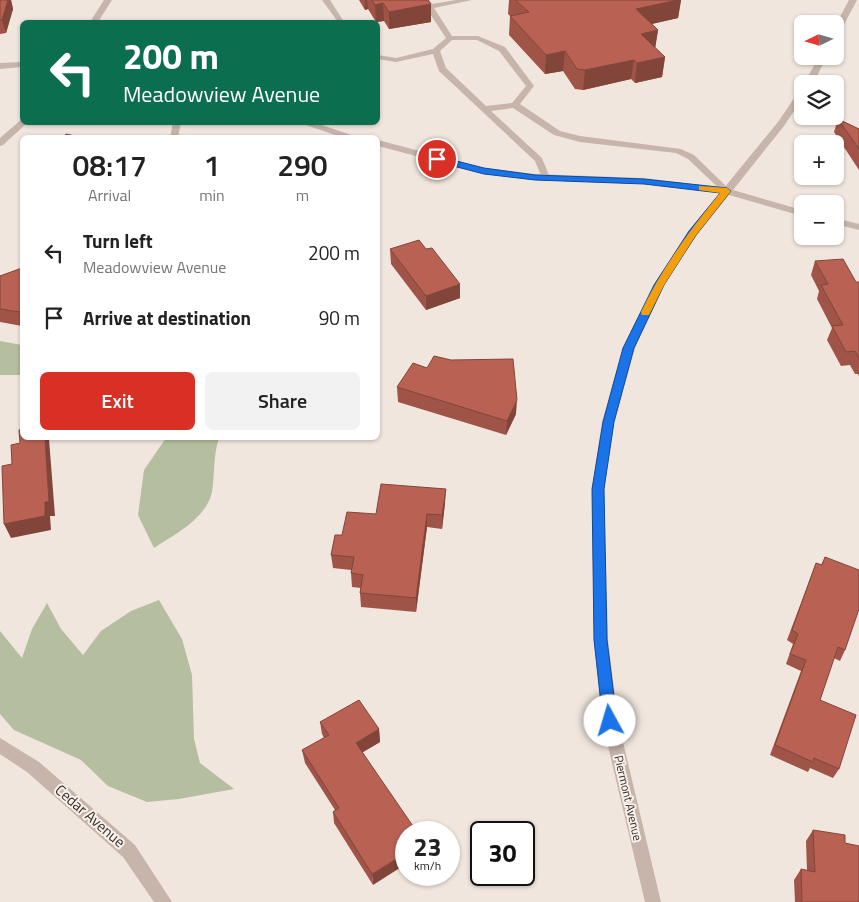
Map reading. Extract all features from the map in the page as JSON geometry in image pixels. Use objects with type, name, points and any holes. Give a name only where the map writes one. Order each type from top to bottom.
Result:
[{"type":"street","points":[[95,20],[108,0]]},
{"type":"street","points":[[844,17],[853,0]]},
{"type":"street","points":[[0,66],[20,65]]},
{"type":"street","name":"Piermont Avenue","points":[[653,902],[610,721],[601,640],[598,489],[608,422],[628,348],[659,285],[692,233],[794,105]]},
{"type":"street","points":[[0,143],[20,125]]},
{"type":"street","points":[[311,125],[346,135]]},
{"type":"street","points":[[380,144],[484,171],[546,178],[644,181],[727,191],[794,211]]},
{"type":"street","points":[[844,223],[859,227]]},
{"type":"street","name":"Cedar Avenue","points":[[0,746],[33,766],[129,851],[164,902]]},
{"type":"lane","points":[[326,0],[340,20]]},
{"type":"lane","points":[[450,38],[427,3],[468,0]]},
{"type":"lane","points":[[380,57],[396,60],[436,51],[450,38],[478,38],[502,49],[530,86],[515,105]]},
{"type":"lane","points":[[436,51],[442,69],[538,160],[546,178]]},
{"type":"lane","points":[[484,109],[515,105],[557,133],[580,140],[678,151],[691,157],[727,191]]},
{"type":"green space","points":[[0,341],[20,345],[20,375],[0,375]]},
{"type":"green space","points":[[165,440],[219,440],[209,502],[189,525],[154,548],[138,515],[144,470]]},
{"type":"green space","points":[[159,600],[182,639],[192,675],[194,739],[200,763],[234,789],[179,799],[147,802],[108,786],[81,760],[14,730],[0,714],[0,631],[22,658],[32,629],[47,603],[61,629],[83,655],[101,631],[131,611]]},
{"type":"building","points":[[0,0],[8,0],[2,20],[0,20]]},
{"type":"building","points":[[372,0],[428,0],[431,4],[389,12],[383,3],[375,5]]},
{"type":"building","points":[[515,0],[678,0],[636,9],[658,30],[641,34],[665,57],[637,63],[634,60],[585,70],[577,69],[565,51],[546,55],[510,16],[529,12]]},
{"type":"building","points":[[844,122],[859,129],[859,149],[842,125],[844,125]]},
{"type":"building","points":[[419,240],[426,249],[432,248],[460,284],[426,296],[390,249]]},
{"type":"building","points":[[843,259],[856,282],[859,282],[859,358],[855,351],[846,352],[832,326],[843,325],[821,285],[828,284],[815,261]]},
{"type":"building","points":[[20,269],[20,312],[0,309],[0,276]]},
{"type":"building","points":[[434,356],[451,360],[513,359],[517,400],[507,421],[397,387],[413,363],[427,368]]},
{"type":"building","points":[[19,430],[20,440],[45,440],[49,502],[45,502],[45,516],[4,524],[2,466],[12,464],[11,445],[20,443]]},
{"type":"building","points":[[381,484],[446,489],[442,515],[427,514],[416,598],[360,593],[363,575],[351,573],[354,557],[331,555],[335,535],[342,535],[347,512],[376,514]]},
{"type":"building","points":[[825,557],[859,570],[859,609],[845,650],[838,647],[820,700],[856,715],[839,769],[814,758],[813,762],[775,745],[806,660],[790,654],[798,634],[792,630],[816,563],[822,565]]},
{"type":"building","points":[[359,700],[379,729],[356,743],[409,821],[395,821],[395,860],[372,874],[333,812],[339,808],[302,750],[329,735],[320,722]]},
{"type":"building","points":[[813,830],[845,835],[845,843],[859,846],[859,902],[802,902],[801,869],[815,872]]},
{"type":"slow traffic","points":[[646,312],[659,285],[692,233],[727,191],[702,188]]},
{"type":"route","points":[[437,159],[484,171],[535,177],[644,181],[727,191],[692,233],[659,285],[628,348],[608,422],[598,489],[601,640],[610,721]]}]
